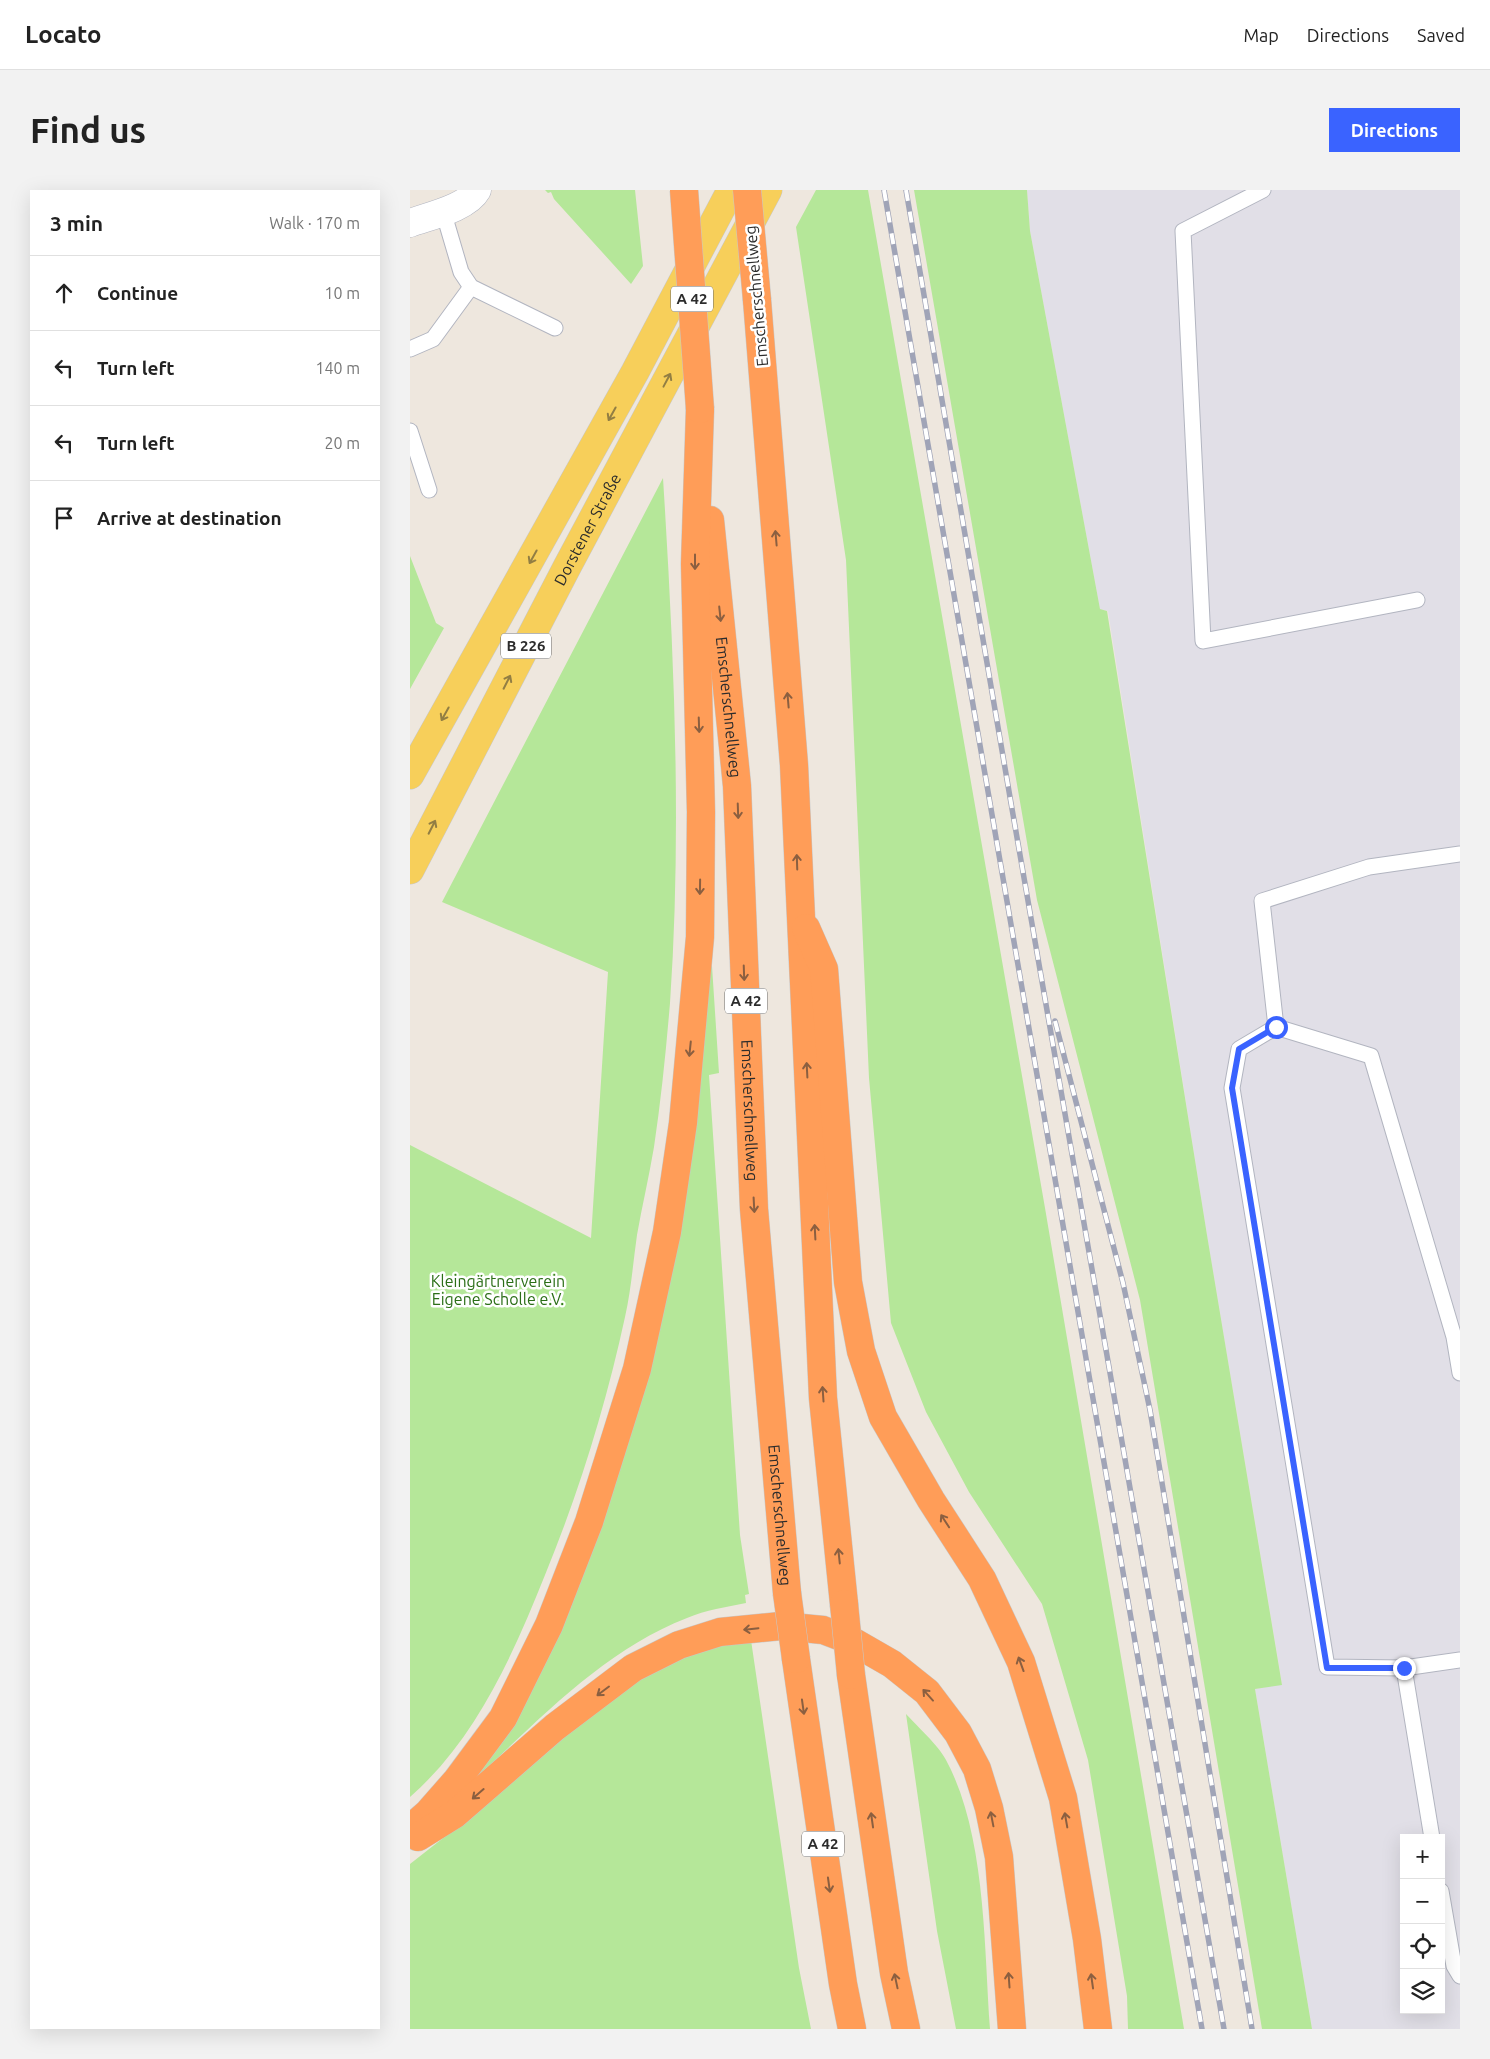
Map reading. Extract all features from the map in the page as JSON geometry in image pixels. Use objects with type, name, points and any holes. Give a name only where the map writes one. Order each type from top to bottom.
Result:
[{"type":"highway","name":"Emscherschnellweg","points":[[684,190],[700,409],[737,786],[754,1209],[787,1593],[843,1984],[852,2029]]},
{"type":"highway","name":"Emscherschnellweg","points":[[748,190],[794,765],[799,911],[823,1398],[851,1676],[894,1973],[906,2029]]},
{"type":"highway","points":[[410,1830],[428,1813],[456,1780],[503,1718],[549,1625],[589,1522],[637,1369],[667,1232],[683,1123],[700,937],[702,812],[695,564],[700,409]]},
{"type":"highway","points":[[799,911],[824,969],[848,1282],[861,1351],[883,1417],[931,1500],[982,1579],[1021,1662],[1063,1798],[1087,1939],[1098,2029]]},
{"type":"highway","points":[[410,1842],[454,1814],[555,1727],[633,1668],[679,1645],[720,1632],[781,1626],[823,1630],[852,1641],[892,1664],[926,1692],[958,1733],[977,1769],[990,1808],[999,1857],[1012,2029]]},
{"type":"main road","name":"Dorstener Straße","points":[[410,775],[631,380],[730,190]]},
{"type":"main road","name":"Dorstener Straße","points":[[410,870],[566,567],[768,190]]},
{"type":"street","points":[[410,223],[466,202],[474,196],[477,190]]},
{"type":"lane","points":[[1263,190],[1184,230],[1202,641],[1417,600]]},
{"type":"lane","points":[[443,211],[461,272],[471,287],[555,328]]},
{"type":"lane","points":[[410,349],[433,339],[471,287]]},
{"type":"lane","points":[[410,431],[429,490]]},
{"type":"lane","points":[[1276,1027],[1262,901],[1369,866],[1460,854]]},
{"type":"lane","points":[[1460,1373],[1454,1337],[1371,1056],[1276,1027],[1239,1049],[1232,1088],[1327,1668],[1404,1668],[1460,1660]]},
{"type":"lane","points":[[1404,1668],[1431,1834]]},
{"type":"lane","points":[[1445,1914],[1454,1966],[1460,1976]]},
{"type":"shaded area","points":[[1027,190],[1460,190],[1460,2029],[1312,2029],[1255,1689],[1282,1684],[1207,1235],[1108,611],[1100,609],[1030,231]]},
{"type":"green space","points":[[545,190],[635,190],[643,266],[631,284],[554,199],[551,192],[548,193]]},
{"type":"green space","points":[[816,190],[868,190],[1045,1208],[1184,2029],[1128,2029],[1127,1996],[1088,1760],[1042,1604],[969,1492],[926,1412],[891,1323],[869,1078],[846,560],[796,227]]},
{"type":"green space","points":[[914,190],[1027,190],[1030,231],[1100,609],[1107,611],[1207,1235],[1282,1685],[1255,1689],[1312,2029],[1262,2029],[1140,1300],[1037,900]]},
{"type":"green space","name":"Kleingärtnerverein Eigene Scholle e.V.","points":[[663,478],[675,740],[676,872],[674,937],[670,1003],[659,1111],[637,1235],[627,1307],[618,1350],[580,1480],[557,1544],[520,1635],[506,1665],[473,1722],[433,1774],[410,1797],[410,1145],[591,1238],[608,972],[442,902]]},
{"type":"green space","points":[[410,556],[436,623],[444,628],[410,689]]},
{"type":"green space","points":[[712,966],[719,1073],[709,1075],[740,1535],[749,1594],[745,1595],[746,1603],[694,1615],[656,1632],[627,1649],[572,1690],[471,1783],[608,1501],[708,967]]},
{"type":"green space","points":[[751,1640],[799,1968],[811,2029],[410,2029],[410,1864],[461,1824],[608,1698],[674,1660],[706,1648]]},
{"type":"green space","points":[[906,1714],[943,1754],[959,1789],[969,1822],[981,1891],[990,2029],[956,2029],[937,1931]]},
{"type":"railway","points":[[884,190],[1202,2029]]},
{"type":"railway","points":[[906,190],[1224,2029]]},
{"type":"railway","points":[[1055,1021],[1123,1283],[1150,1410],[1252,2029]]},
{"type":"route","points":[[1276,1027],[1239,1049],[1232,1088],[1327,1668],[1404,1668]]}]
